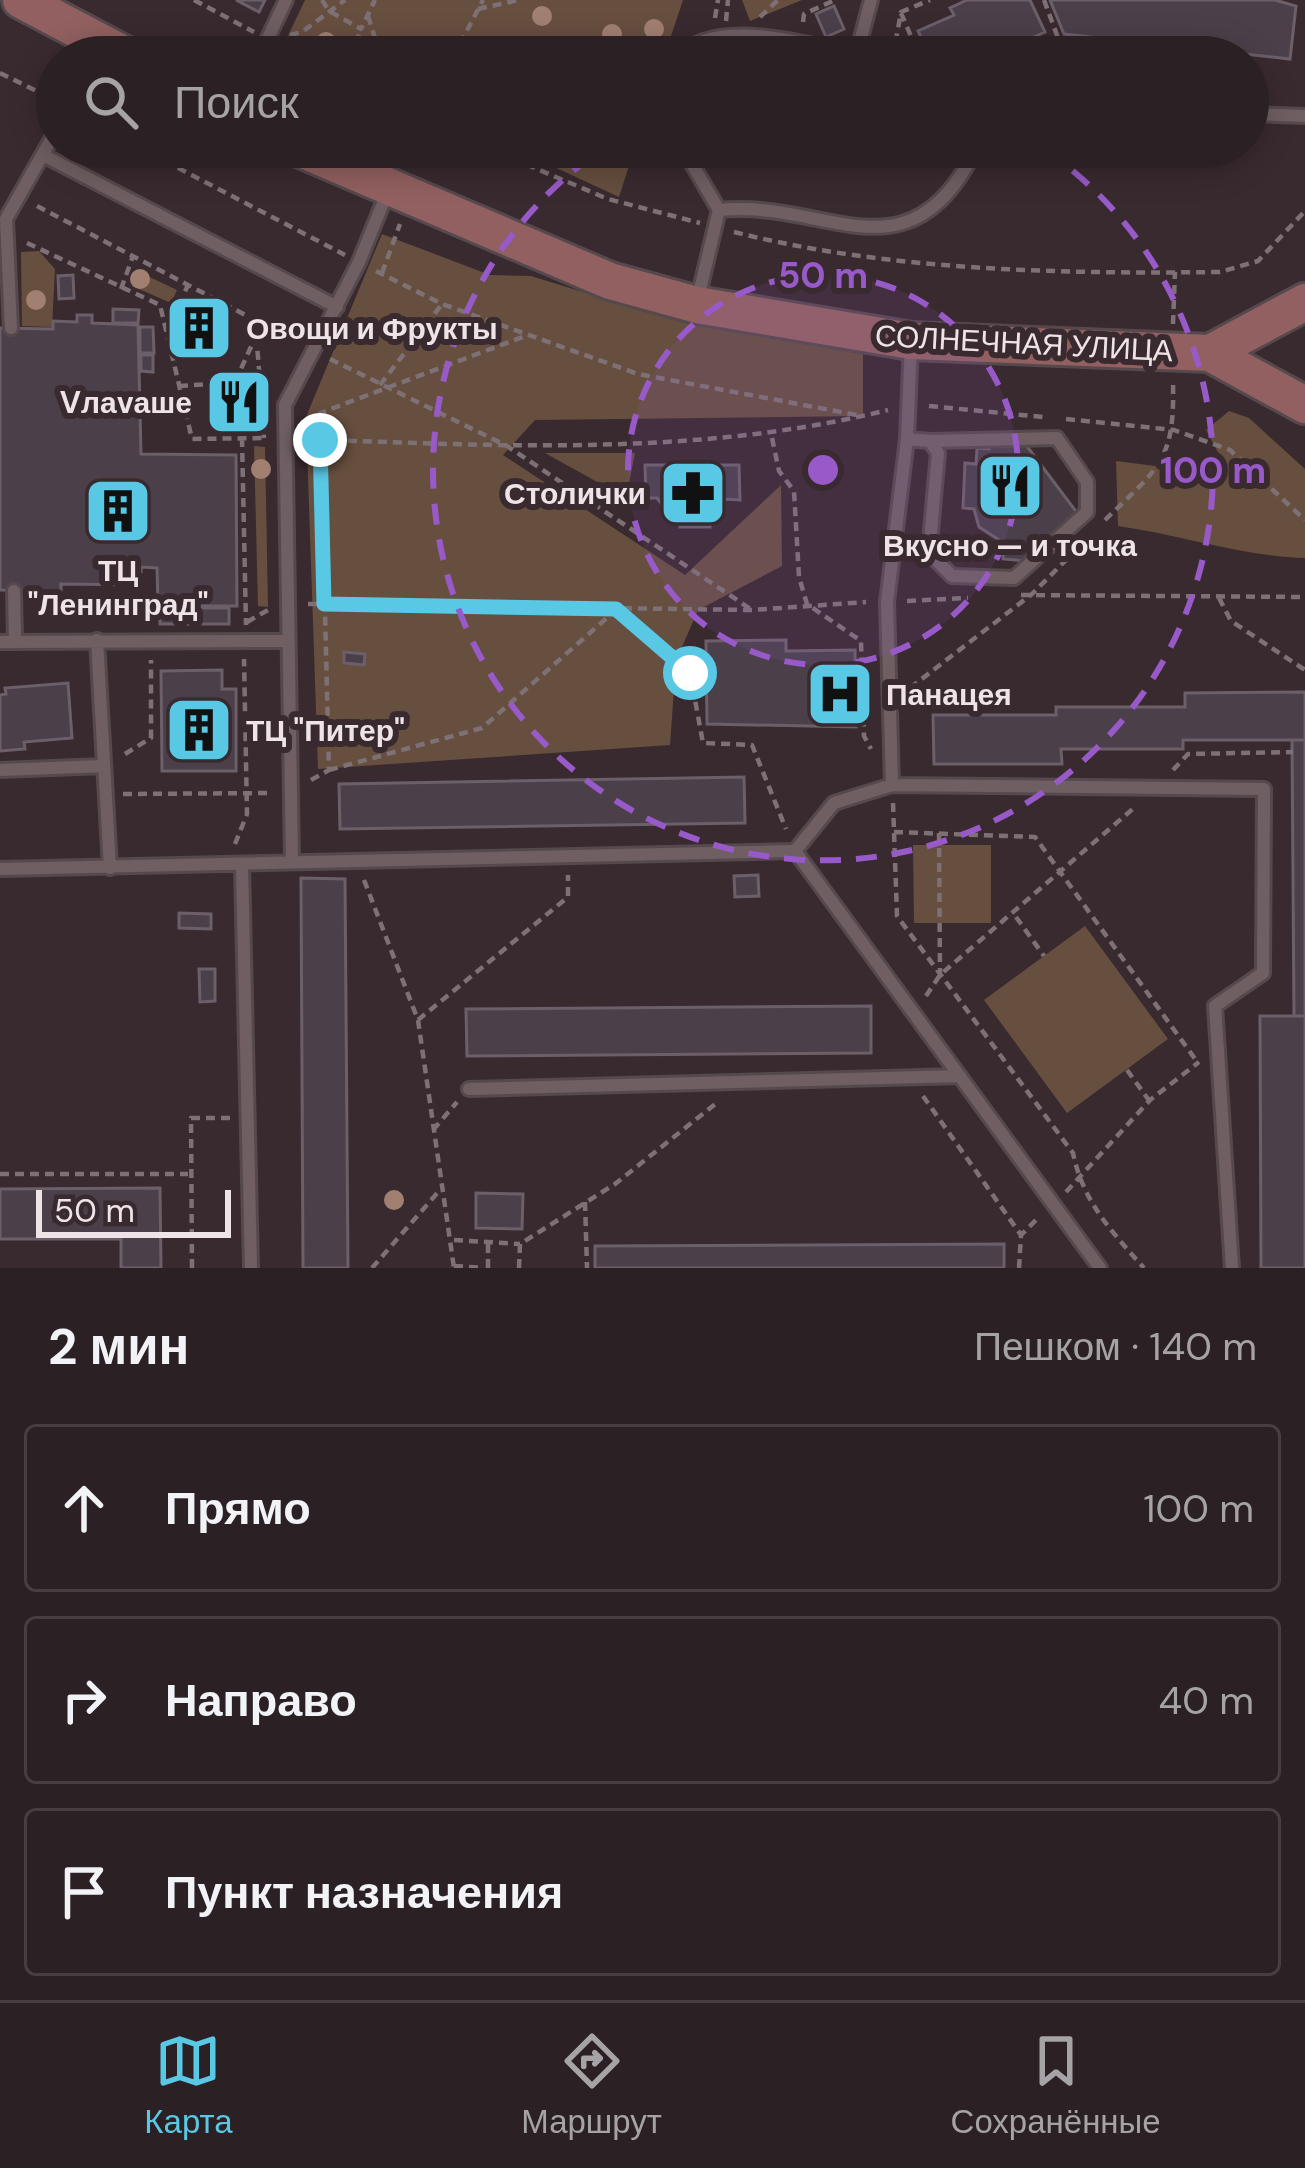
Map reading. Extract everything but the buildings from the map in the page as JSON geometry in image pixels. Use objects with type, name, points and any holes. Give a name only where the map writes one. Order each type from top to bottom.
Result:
[{"type":"street","points":[[22,0],[81,36]]},
{"type":"street","name":"СОЛНЕЧНАЯ УЛИЦА","points":[[340,168],[402,198],[610,281],[697,305],[911,341],[1210,352],[1305,405]]},
{"type":"street","name":"СОЛНЕЧНАЯ УЛИЦА","points":[[1210,352],[1305,302]]},
{"type":"lane","points":[[268,36],[286,0]]},
{"type":"lane","points":[[861,36],[871,0]]},
{"type":"lane","points":[[1269,115],[1305,116]]},
{"type":"lane","points":[[11,328],[3,219],[36,168]]},
{"type":"lane","points":[[68,168],[338,308]]},
{"type":"lane","points":[[694,168],[719,210],[697,305]]},
{"type":"lane","points":[[719,210],[744,207],[862,230],[933,209],[957,188],[967,168]]},
{"type":"lane","points":[[292,862],[285,405],[359,262],[402,198]]},
{"type":"lane","points":[[892,785],[887,602],[907,439],[911,341]]},
{"type":"lane","points":[[907,439],[1057,438],[1087,482],[1088,512],[1015,578],[952,576],[929,553],[938,453],[930,441]]},
{"type":"lane","points":[[14,591],[7,642],[287,641]]},
{"type":"lane","points":[[98,640],[110,868]]},
{"type":"lane","points":[[0,770],[104,766]]},
{"type":"lane","points":[[0,869],[795,851],[834,803],[892,785],[1264,789],[1263,973],[1215,1006],[1232,1268]]},
{"type":"lane","points":[[795,851],[1100,1268]]},
{"type":"lane","points":[[242,866],[251,1268]]},
{"type":"lane","points":[[469,1089],[960,1076]]},
{"type":"path","points":[[194,0],[261,36]]},
{"type":"path","points":[[322,0],[329,11],[361,29]]},
{"type":"path","points":[[282,36],[302,32],[345,0]]},
{"type":"path","points":[[358,36],[375,0]]},
{"type":"path","points":[[464,36],[483,0]]},
{"type":"path","points":[[478,9],[519,0]]},
{"type":"path","points":[[726,21],[728,0]]},
{"type":"path","points":[[752,24],[778,0]]},
{"type":"path","points":[[901,12],[930,0]]},
{"type":"path","points":[[1044,0],[1057,36]]},
{"type":"path","points":[[897,36],[901,12]]},
{"type":"path","points":[[901,12],[911,36]]},
{"type":"path","points":[[368,16],[374,36]]},
{"type":"path","points":[[0,73],[36,91]]},
{"type":"path","points":[[178,168],[442,304],[638,374],[863,416]]},
{"type":"path","points":[[382,273],[402,198],[418,168]]},
{"type":"path","points":[[20,197],[380,387],[507,446],[752,610]]},
{"type":"path","points":[[36,246],[175,312]]},
{"type":"path","points":[[122,289],[133,256]]},
{"type":"path","points":[[166,332],[188,285]]},
{"type":"path","points":[[380,387],[442,304]]},
{"type":"path","points":[[160,305],[192,439],[264,438],[255,320]]},
{"type":"path","points":[[235,382],[256,334]]},
{"type":"path","points":[[329,770],[320,413],[529,335]]},
{"type":"path","points":[[179,386],[260,381]]},
{"type":"path","points":[[282,438],[507,446],[771,436],[910,404],[1174,430],[1230,450],[1305,520]]},
{"type":"path","points":[[771,436],[778,471],[794,490],[799,577],[807,604],[861,641],[864,736],[892,785],[897,916],[1073,1153],[1079,1181],[1100,1218],[1144,1268]]},
{"type":"path","points":[[227,866],[247,814],[242,438]]},
{"type":"path","points":[[1011,596],[1305,597]]},
{"type":"path","points":[[887,602],[970,598]]},
{"type":"path","points":[[1218,598],[1231,621],[1305,670]]},
{"type":"path","points":[[247,622],[286,604],[752,610],[865,602]]},
{"type":"path","points":[[106,794],[290,793],[329,770],[482,728],[616,609]]},
{"type":"path","points":[[616,609],[690,673],[703,743],[752,745],[795,851]]},
{"type":"path","points":[[104,766],[151,738],[151,640]]},
{"type":"path","points":[[894,832],[1035,837],[1198,1063]]},
{"type":"path","points":[[939,833],[940,975]]},
{"type":"path","points":[[914,1014],[940,975],[1106,835]]},
{"type":"path","points":[[418,1020],[568,897],[568,857]]},
{"type":"path","points":[[356,861],[418,1020],[454,1267],[486,1268],[488,1242]]},
{"type":"path","points":[[1015,915],[1044,956]]},
{"type":"path","points":[[1079,1181],[1150,1100],[1217,1048]]},
{"type":"path","points":[[1127,1070],[1150,1100]]},
{"type":"path","points":[[911,1078],[1021,1235]]},
{"type":"path","points":[[453,1240],[520,1244],[586,1202],[738,1085]]},
{"type":"path","points":[[433,1130],[469,1089]]},
{"type":"path","points":[[192,1268],[191,1118],[233,1118]]},
{"type":"path","points":[[0,1174],[188,1174]]},
{"type":"path","points":[[372,1268],[442,1188]]},
{"type":"path","points":[[586,1202],[587,1268]]},
{"type":"path","points":[[519,1268],[520,1244]]},
{"type":"shaded area","points":[[305,0],[683,0],[671,36],[288,36]]},
{"type":"shaded area","points":[[742,0],[802,0],[750,21]]},
{"type":"shaded area","points":[[556,168],[628,168],[619,197]]},
{"type":"shaded area","points":[[382,234],[490,275],[531,276],[684,323],[863,354],[863,416],[535,420],[503,455],[685,575],[781,485],[782,566],[698,610],[676,661],[670,745],[318,769],[306,417]]},
{"type":"shaded area","points":[[39,251],[55,269],[52,327],[22,326],[21,252]]},
{"type":"shaded area","points":[[139,272],[177,290],[171,303],[132,286]]},
{"type":"shaded area","points":[[1229,411],[1249,418],[1305,469],[1305,558],[1118,526],[1116,461],[1210,473],[1221,458],[1206,430]]},
{"type":"shaded area","points":[[254,446],[265,447],[268,607],[258,606]]},
{"type":"shaded area","points":[[545,453],[635,453],[626,498]]},
{"type":"shaded area","points":[[913,845],[991,845],[991,923],[914,923]]},
{"type":"shaded area","points":[[1085,926],[1168,1039],[1067,1113],[984,1000]]},
{"type":"place","name":"Овощи и Фрукты","points":[[199,328]]},
{"type":"place","name":"Vлаvаше","points":[[239,402]]},
{"type":"place","name":"Вкусно — и точка","points":[[1010,486]]},
{"type":"place","name":"Столички","points":[[693,493]]},
{"type":"place","name":"ТЦ \"Ленинград\"","points":[[118,511]]},
{"type":"place","name":"Панацея","points":[[840,694]]},
{"type":"place","name":"ТЦ \"Питер\"","points":[[199,730]]},
{"type":"route","points":[[320,440],[324,604],[616,609],[690,673]]}]
